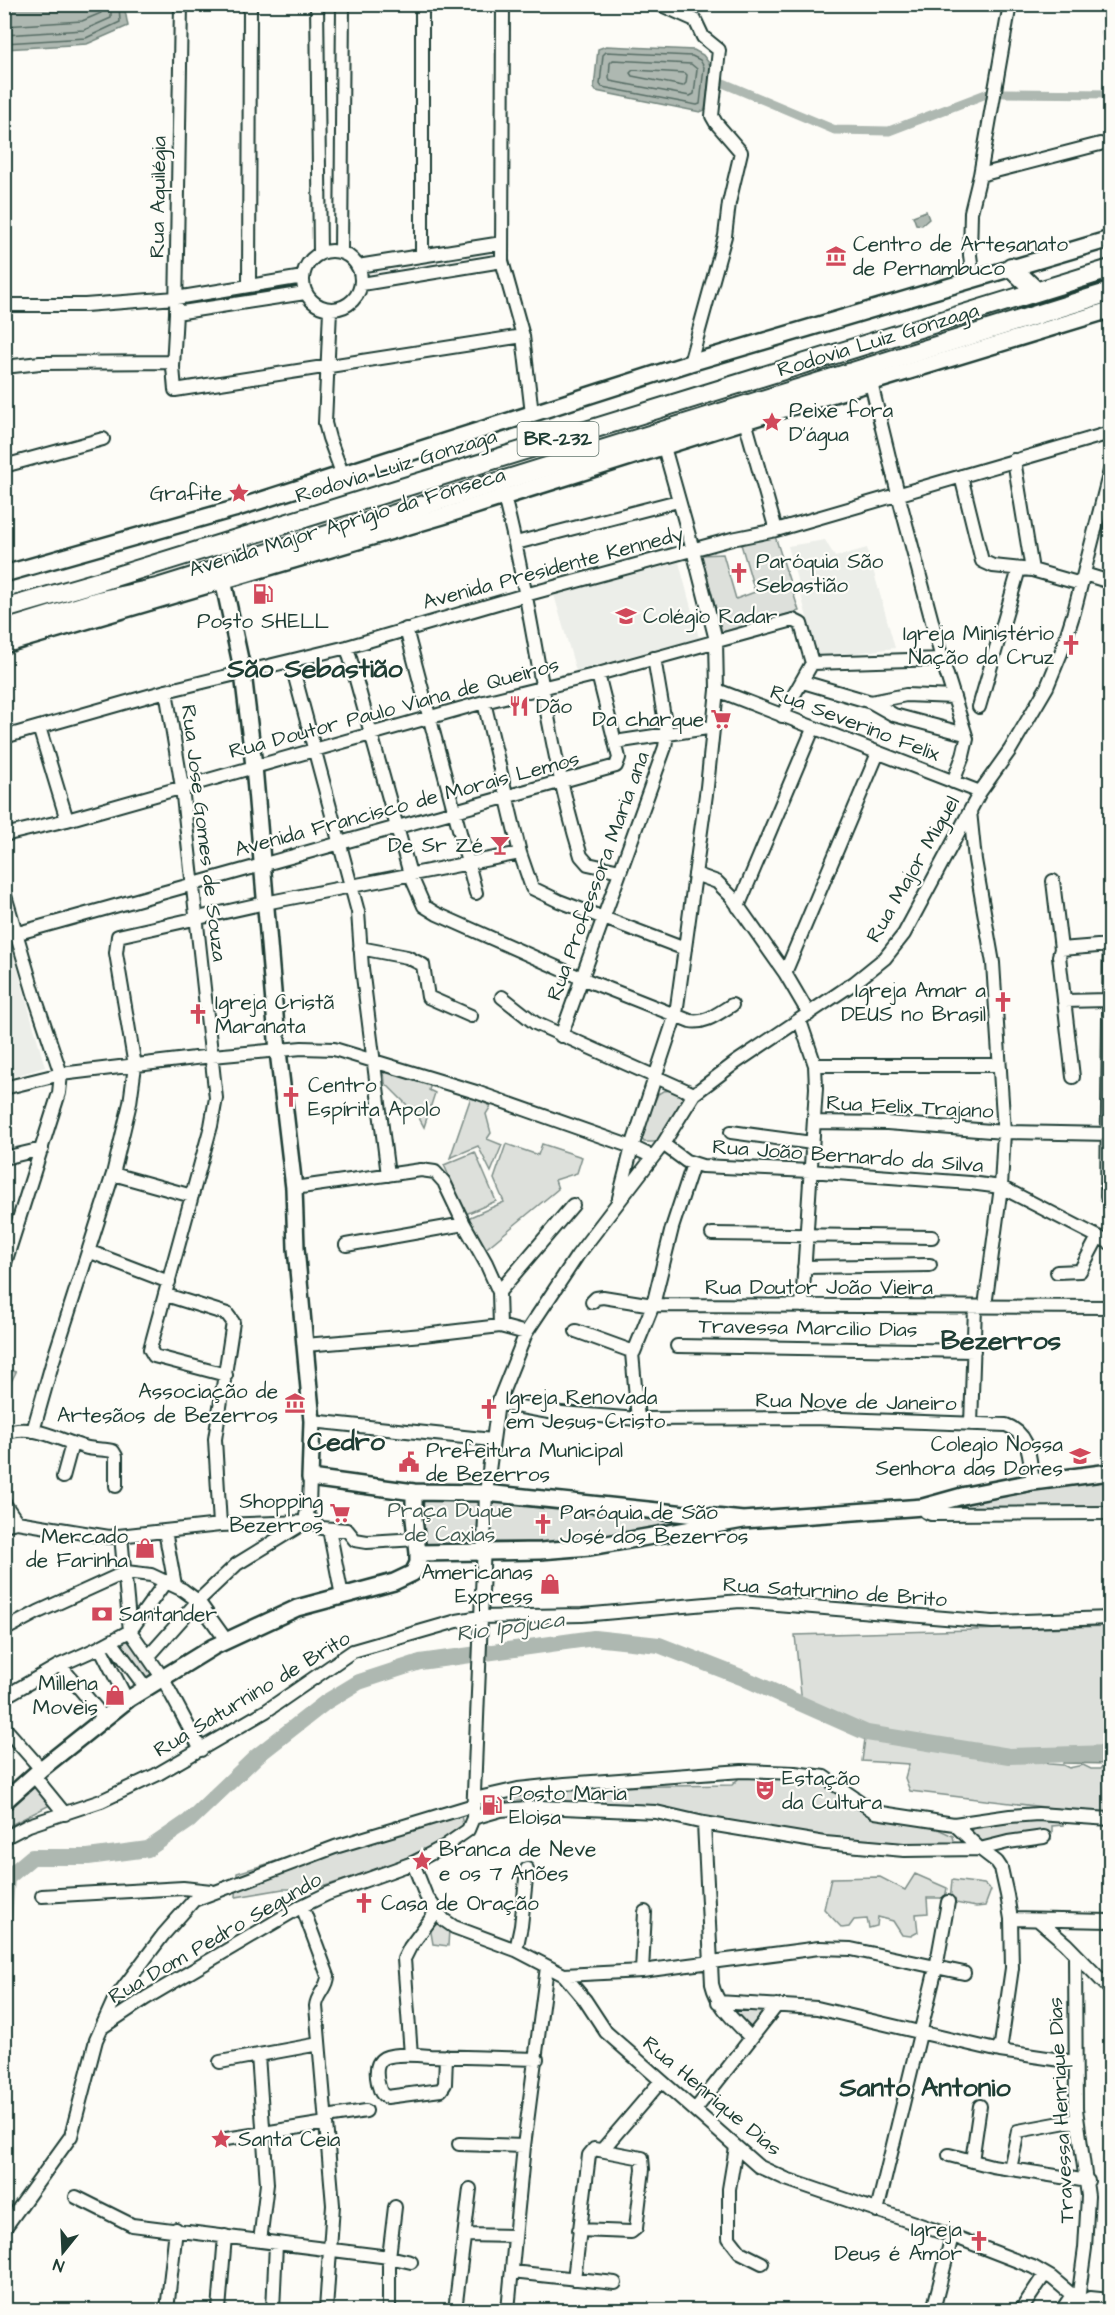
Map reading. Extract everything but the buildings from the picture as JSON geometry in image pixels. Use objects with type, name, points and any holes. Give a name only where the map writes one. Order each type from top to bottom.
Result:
[{"type":"highway","points":[[1011,267],[1036,291]]},
{"type":"highway","name":"Rodovia Luiz Gonzaga","points":[[4,609],[1110,269]]},
{"type":"highway","name":"Rodovia Luiz Gonzaga","points":[[4,630],[98,602],[157,588],[1110,292]]},
{"type":"main road","name":"BR-232","points":[[4,574],[234,509],[690,363],[1110,239]]},
{"type":"main road","name":"Avenida Major Aprigio da Fonseca","points":[[4,645],[504,497],[1029,333],[1110,310]]},
{"type":"main road","points":[[223,580],[243,673],[254,766],[278,1051],[294,1188],[296,1248],[312,1421],[310,1478],[414,1492],[486,1493],[743,1520]]},
{"type":"main road","points":[[417,1546],[482,1552],[590,1547],[743,1520],[923,1506],[1033,1482],[1110,1472]]},
{"type":"main road","points":[[4,1802],[128,1700],[162,1677],[226,1640],[297,1608],[405,1578],[413,1573],[418,1563],[414,1492]]},
{"type":"street","name":"Rua Aquilégia","points":[[181,4],[176,313],[173,362],[175,390],[327,368]]},
{"type":"street","points":[[249,285],[250,4]]},
{"type":"street","points":[[317,4],[320,253]]},
{"type":"street","points":[[341,252],[343,4]]},
{"type":"street","points":[[422,4],[422,255]]},
{"type":"street","points":[[503,4],[502,261],[523,336],[532,414]]},
{"type":"street","points":[[659,4],[695,20],[703,37],[718,50],[712,116],[741,152],[729,203],[725,236],[690,363]]},
{"type":"street","points":[[973,278],[969,236],[971,213],[980,175],[1010,4]]},
{"type":"street","points":[[1108,4],[1110,38]]},
{"type":"street","points":[[980,175],[1100,144]]},
{"type":"street","points":[[358,266],[502,243]]},
{"type":"street","points":[[341,252],[358,266],[362,284],[354,300],[339,309],[330,310],[311,302],[305,293],[303,277],[308,263],[320,253],[341,252]]},
{"type":"street","points":[[362,284],[502,261]]},
{"type":"street","points":[[4,305],[85,305],[176,298],[303,277]]},
{"type":"street","points":[[176,313],[305,293]]},
{"type":"street","points":[[330,310],[326,429],[342,473]]},
{"type":"street","points":[[327,368],[523,336]]},
{"type":"street","points":[[4,368],[40,363],[173,362]]},
{"type":"street","points":[[871,383],[942,659],[966,739],[953,782]]},
{"type":"street","points":[[744,421],[776,530]]},
{"type":"street","name":"Avenida Presidente Kennedy","points":[[4,737],[166,691],[347,647],[525,595],[732,539],[776,530],[1110,433]]},
{"type":"street","points":[[4,466],[104,439]]},
{"type":"street","points":[[617,1205],[632,1147],[676,1014],[717,690],[716,640],[664,447]]},
{"type":"street","points":[[1014,460],[1032,570]]},
{"type":"street","name":"Rua Major Miguel","points":[[486,1493],[498,1403],[526,1333],[577,1256],[663,1144],[694,1094],[735,1063],[854,983],[885,958],[904,934],[980,792],[1010,750],[1047,687],[1061,653],[1108,489],[1110,471]]},
{"type":"street","points":[[961,476],[982,561],[993,566],[1110,582]]},
{"type":"street","points":[[504,497],[516,543],[542,687],[578,847],[584,861],[594,866],[620,871]]},
{"type":"street","points":[[516,543],[678,501]]},
{"type":"street","points":[[979,707],[1018,569]]},
{"type":"street","name":"Rua Doutor Paulo Viana de Queiros","points":[[4,835],[67,820],[484,702],[598,674],[793,620],[801,624],[812,663]]},
{"type":"street","points":[[406,629],[476,893]]},
{"type":"street","points":[[347,647],[410,874],[421,901],[428,909],[581,978],[698,1023],[732,1005]]},
{"type":"street","name":"Rua Professora Maria ana","points":[[561,1036],[660,765],[667,734],[654,658]]},
{"type":"street","points":[[782,716],[812,663],[942,659]]},
{"type":"street","points":[[291,662],[358,912],[360,948],[388,1175]]},
{"type":"street","points":[[598,674],[615,742],[714,727]]},
{"type":"street","points":[[803,682],[871,702],[894,715],[966,739]]},
{"type":"street","name":"Rua Severino Felix","points":[[717,690],[980,792]]},
{"type":"street","name":"Rua Jose Gomes de Souza","points":[[166,691],[182,787],[216,1098],[215,1111],[150,1349],[154,1356],[226,1375]]},
{"type":"street","points":[[871,702],[906,695],[954,697]]},
{"type":"street","points":[[484,702],[520,853],[532,888],[559,901],[604,916],[685,949]]},
{"type":"street","points":[[39,727],[67,820]]},
{"type":"street","points":[[738,907],[813,729]]},
{"type":"street","name":"Avenida Francisco de Morais Lemos","points":[[4,937],[612,768],[618,762],[615,742]]},
{"type":"street","points":[[785,973],[878,753]]},
{"type":"street","points":[[970,810],[975,860],[993,963],[1004,1132],[1001,1187],[974,1351],[971,1424]]},
{"type":"street","points":[[1110,829],[1110,845]]},
{"type":"street","points":[[33,1431],[113,1174],[130,1103],[135,1066],[116,953],[116,941],[122,934],[352,885],[520,853]]},
{"type":"street","points":[[695,873],[717,882],[724,888],[785,973],[804,1018],[815,1065],[814,1122],[802,1306]]},
{"type":"street","points":[[1053,880],[1061,949],[1059,956],[1063,996],[1074,1077]]},
{"type":"street","points":[[4,892],[61,1074],[59,1093],[12,1247],[4,1266]]},
{"type":"street","points":[[1107,1197],[1110,927]]},
{"type":"street","points":[[1061,949],[1110,945]]},
{"type":"street","points":[[360,948],[415,959],[423,965],[428,997],[471,1016]]},
{"type":"street","points":[[1063,996],[1109,993]]},
{"type":"street","points":[[502,997],[535,1023],[694,1094]]},
{"type":"street","points":[[4,1088],[61,1074],[212,1056],[318,1048],[334,1049],[476,1092],[632,1147],[653,1157]]},
{"type":"street","points":[[815,1065],[999,1065]]},
{"type":"street","name":"Rua Felix Trajano","points":[[814,1122],[887,1123],[1004,1132],[1109,1134]]},
{"type":"street","points":[[731,1132],[812,1143]]},
{"type":"street","name":"Rua João Bernardo da Silva","points":[[663,1144],[693,1164],[1001,1187],[1110,1243]]},
{"type":"street","points":[[4,1158],[42,1149]]},
{"type":"street","points":[[638,1419],[635,1348],[653,1305],[672,1228],[693,1164]]},
{"type":"street","points":[[294,1188],[421,1170],[435,1172],[444,1182],[499,1292],[500,1326]]},
{"type":"street","points":[[113,1174],[192,1196]]},
{"type":"street","points":[[499,1292],[573,1205]]},
{"type":"street","points":[[346,1245],[464,1224]]},
{"type":"street","points":[[712,1234],[932,1237]]},
{"type":"street","points":[[1057,1272],[1080,1271],[1098,1237]]},
{"type":"street","points":[[88,1251],[169,1282]]},
{"type":"street","points":[[804,1267],[930,1265]]},
{"type":"street","points":[[166,1295],[227,1314],[231,1317],[234,1326],[215,1439],[220,1525]]},
{"type":"street","name":"Rua Doutor João Vieira","points":[[592,1302],[596,1298],[603,1297],[653,1305],[1110,1307]]},
{"type":"street","points":[[305,1345],[500,1326],[526,1333]]},
{"type":"street","points":[[576,1331],[635,1348]]},
{"type":"street","name":"Travessa Marcilio Dias","points":[[677,1346],[974,1351]]},
{"type":"street","name":"Rua Nove de Janeiro","points":[[498,1403],[549,1412],[638,1419],[813,1418],[999,1425],[1015,1429],[1025,1439],[1033,1482]]},
{"type":"street","points":[[312,1421],[492,1440]]},
{"type":"street","points":[[4,1434],[13,1430],[33,1431],[72,1444],[114,1453],[116,1456],[116,1486]]},
{"type":"street","points":[[63,1477],[72,1444]]},
{"type":"street","points":[[306,1519],[310,1478]]},
{"type":"street","points":[[474,1808],[486,1493]]},
{"type":"street","points":[[4,1503],[11,1524],[97,1536],[121,1536],[220,1525],[306,1519],[321,1528],[347,1530],[355,1540],[417,1546]]},
{"type":"street","points":[[923,1506],[931,1515],[1110,1513]]},
{"type":"street","points":[[148,1657],[198,1601],[248,1557],[306,1519]]},
{"type":"street","points":[[329,1529],[342,1596]]},
{"type":"street","points":[[4,1697],[60,1665],[130,1631],[171,1583],[165,1531]]},
{"type":"street","points":[[121,1536],[130,1631],[162,1677],[201,1750]]},
{"type":"street","points":[[4,1630],[52,1605],[126,1572],[151,1575],[171,1583],[198,1601],[226,1640]]},
{"type":"street","name":"Rua Saturnino de Brito","points":[[4,1838],[29,1824],[65,1814],[117,1794],[201,1750],[266,1711],[352,1652],[439,1625],[480,1617],[582,1616],[740,1601],[993,1622],[1110,1618]]},
{"type":"street","points":[[111,1641],[146,1688]]},
{"type":"street","points":[[100,1647],[128,1700]]},
{"type":"street","points":[[60,1665],[105,1719]]},
{"type":"street","points":[[4,1727],[65,1814]]},
{"type":"street","points":[[4,2229],[71,2136],[89,2064],[101,2028],[114,2000],[184,1910],[200,1897],[215,1891],[335,1847],[474,1808],[518,1789],[554,1785],[742,1771],[795,1773],[824,1777],[875,1812],[954,1824],[1038,1814],[1110,1819]]},
{"type":"street","points":[[474,1808],[501,1810],[540,1807],[666,1812],[704,1823],[825,1843],[904,1850],[980,1849],[1044,1837]]},
{"type":"street","name":"Rua Dom Pedro Segundo","points":[[101,2028],[146,1998],[302,1906],[327,1894],[413,1863],[457,1839],[468,1830],[474,1808]]},
{"type":"street","points":[[704,1823],[712,1984],[718,2002],[751,2038]]},
{"type":"street","points":[[954,1824],[980,1849],[993,1857],[1001,1868],[1011,1919],[1012,1968],[1000,2051]]},
{"type":"street","points":[[411,2055],[404,1959],[436,1912],[426,1896],[413,1863]]},
{"type":"street","points":[[516,1950],[527,1869]]},
{"type":"street","points":[[42,1896],[183,1888],[215,1891]]},
{"type":"street","points":[[877,2211],[936,1968],[948,1902]]},
{"type":"street","points":[[302,1906],[328,1976],[316,2006],[333,2205],[326,2310]]},
{"type":"street","name":"Rua Henrique Dias","points":[[436,1912],[454,1927],[516,1950],[564,1975],[577,1988],[606,2032],[758,2166],[877,2211],[1003,2254],[1045,2274],[1080,2302]]},
{"type":"street","points":[[642,1971],[645,1912]]},
{"type":"street","points":[[1011,1919],[1110,1921]]},
{"type":"street","points":[[1038,1920],[1110,1989]]},
{"type":"street","points":[[564,1975],[642,1971],[837,1948],[964,1973]]},
{"type":"street","name":"Travessa Henrique Dias","points":[[1075,1954],[1074,2062],[1077,2120],[1088,2181],[1080,2302]]},
{"type":"street","points":[[508,2310],[524,2146],[537,2059],[547,1967]]},
{"type":"street","points":[[718,2002],[817,2008],[1000,2051],[1074,2062]]},
{"type":"street","points":[[695,2110],[777,2005]]},
{"type":"street","points":[[220,2062],[319,2044]]},
{"type":"street","points":[[258,2055],[267,2184],[260,2241]]},
{"type":"street","points":[[446,2056],[445,2084],[441,2090],[392,2097],[382,2095],[376,2070],[384,2058],[411,2055],[446,2056],[537,2059]]},
{"type":"street","points":[[574,2279],[589,2155],[598,2150],[661,2081]]},
{"type":"street","points":[[972,2161],[980,2106]]},
{"type":"street","points":[[226,2139],[366,2111]]},
{"type":"street","points":[[1010,2169],[1018,2131],[1077,2120]]},
{"type":"street","points":[[459,2144],[524,2146]]},
{"type":"street","points":[[736,2147],[729,2189],[729,2238],[740,2252],[762,2263]]},
{"type":"street","points":[[579,2230],[631,2232],[636,2228],[643,2161],[639,2156],[598,2150]]},
{"type":"street","points":[[949,2155],[1010,2169],[1088,2181]]},
{"type":"street","points":[[455,2310],[470,2189]]},
{"type":"street","points":[[76,2197],[132,2225],[389,2257],[411,2262]]},
{"type":"street","points":[[389,2310],[389,2257],[395,2207]]},
{"type":"street","points":[[167,2310],[176,2229]]},
{"type":"street","points":[[465,2235],[514,2236]]},
{"type":"street","points":[[219,2310],[225,2236]]},
{"type":"street","points":[[933,2310],[952,2236]]},
{"type":"street","points":[[273,2310],[276,2244]]},
{"type":"street","points":[[512,2272],[615,2283]]},
{"type":"street","points":[[1021,2310],[1045,2274]]},
{"type":"street","points":[[1062,2310],[1090,2298],[1110,2300]]},
{"type":"shaded area","points":[[825,540],[835,557],[867,548],[895,648],[817,655],[788,546]]},
{"type":"shaded area","name":"Colégio Radar","points":[[679,562],[699,638],[576,671],[554,595]]},
{"type":"shaded area","points":[[11,945],[45,1067],[5,1079],[4,947]]},
{"type":"green space","points":[[775,536],[799,611],[722,632],[701,555],[723,554],[736,599],[755,592],[741,544]]},
{"type":"green space","points":[[384,1071],[431,1084],[429,1090],[435,1093],[424,1127],[418,1116],[385,1083]]},
{"type":"green space","points":[[673,1090],[682,1094],[683,1104],[660,1142],[644,1142],[640,1136],[658,1094]]},
{"type":"green space","points":[[471,1097],[491,1106],[486,1114],[491,1133],[487,1139],[502,1145],[491,1172],[478,1146],[450,1158]]},
{"type":"green space","points":[[506,1144],[538,1155],[542,1144],[582,1157],[577,1173],[555,1180],[558,1189],[483,1251],[468,1218],[504,1202],[494,1179]]},
{"type":"green space","points":[[475,1152],[496,1201],[466,1214],[444,1165]]},
{"type":"green space","points":[[4,1369],[16,1372],[5,1394]]},
{"type":"green space","points":[[1110,1471],[1110,1508],[933,1511],[932,1505]]},
{"type":"green space","name":"Praça Duque de Caxias","points":[[479,1497],[476,1545],[422,1545],[424,1498]]},
{"type":"green space","points":[[492,1498],[676,1520],[675,1524],[574,1542],[488,1542],[489,1502]]},
{"type":"green space","points":[[1110,1626],[1110,1750],[1039,1755],[906,1739],[802,1704],[795,1635]]},
{"type":"green space","points":[[125,1635],[155,1677],[145,1683],[115,1641]]},
{"type":"green space","points":[[865,1739],[998,1761],[1037,1761],[1069,1768],[1083,1765],[1091,1769],[1100,1769],[1104,1764],[1110,1764],[1110,1815],[910,1791],[905,1778],[909,1764],[862,1761]]},
{"type":"green space","points":[[741,1776],[814,1779],[863,1812],[927,1824],[953,1836],[956,1849],[822,1841],[703,1820],[504,1806],[502,1800],[541,1788],[732,1785]]},
{"type":"green space","points":[[37,1782],[51,1802],[48,1806],[5,1828],[5,1812]]},
{"type":"green space","points":[[459,1805],[463,1825],[452,1837],[390,1865],[325,1886],[304,1886],[298,1889],[283,1889],[236,1897],[237,1873]]},
{"type":"green space","points":[[1062,1818],[1063,1825],[1052,1826],[1052,1833],[982,1845],[973,1838],[972,1831],[977,1825]]},
{"type":"green space","points":[[915,1874],[947,1888],[945,1898],[927,1898],[928,1913],[916,1914],[918,1932],[911,1936],[902,1935],[893,1921],[878,1917],[877,1926],[869,1928],[867,1919],[854,1920],[849,1927],[842,1928],[824,1909],[831,1878],[880,1877],[905,1890]]},
{"type":"green space","points":[[952,1880],[984,1884],[991,1890],[985,1906],[976,1907],[950,1902]]},
{"type":"green space","points":[[438,1924],[449,1930],[448,1946],[433,1944],[430,1927]]},
{"type":"green space","points":[[726,2009],[769,2010],[749,2033]]},
{"type":"water","points":[[5,4],[124,5],[128,26],[87,44],[5,49]]},
{"type":"water","points":[[606,46],[694,50],[703,55],[711,66],[705,110],[700,112],[596,91],[594,88],[598,49]]},
{"type":"water","points":[[926,211],[929,219],[922,225],[916,224],[913,216]]},
{"type":"water","points":[[1110,1748],[1110,1764],[1063,1763],[1068,1749]]},
{"type":"waterway","points":[[723,83],[835,130],[889,131],[986,94]]},
{"type":"waterway","points":[[1004,93],[1110,94]]},
{"type":"waterway","name":"Rio Ipojuca","points":[[4,1920],[7,1878],[32,1857],[88,1857],[148,1849],[189,1821],[257,1756],[326,1702],[359,1682],[420,1662],[594,1638],[659,1645],[741,1677],[867,1733],[1009,1756],[1110,1753]]},
{"type":"place","name":"Centro de Artesanato de Pernambuco","points":[[836,256]]},
{"type":"place","name":"Peixe fora D'água","points":[[772,422]]},
{"type":"place","name":"Grafite","points":[[239,493]]},
{"type":"place","name":"Paróquia São Sebastião","points":[[739,573]]},
{"type":"place","name":"Posto SHELL","points":[[263,594]]},
{"type":"place","name":"Colégio Radar","points":[[626,616]]},
{"type":"place","name":"Igreja Ministério Nação da Cruz","points":[[1071,645]]},
{"type":"place","name":"Dão","points":[[519,706]]},
{"type":"place","name":"Da charque","points":[[721,719]]},
{"type":"place","name":"De Sr Zé","points":[[500,845]]},
{"type":"place","name":"Igreja Amar a DEUS no Brasil","points":[[1003,1002]]},
{"type":"place","name":"Igreja Cristã Maranata","points":[[198,1014]]},
{"type":"place","name":"Centro Espírita Apolo","points":[[291,1097]]},
{"type":"place","name":"Associação de Artesãos de Bezerros","points":[[295,1403]]},
{"type":"place","name":"Igreja Renovada em Jesus Cristo","points":[[489,1409]]},
{"type":"place","name":"Colegio Nossa Senhora das Dores","points":[[1080,1456]]},
{"type":"place","name":"Prefeitura Municipal de Bezerros","points":[[409,1462]]},
{"type":"place","name":"Shopping Bezerros","points":[[340,1513]]},
{"type":"place","name":"Paróquia de São José dos Bezerros","points":[[543,1524]]},
{"type":"place","name":"Mercado de Farinha","points":[[145,1548]]},
{"type":"place","name":"Americanas Express","points":[[550,1584]]},
{"type":"place","name":"Santander","points":[[102,1614]]},
{"type":"place","name":"Millena Moveis","points":[[115,1695]]},
{"type":"place","name":"Estação da Cultura","points":[[765,1790]]},
{"type":"place","name":"Posto Maria Eloisa","points":[[492,1805]]},
{"type":"place","name":"Branca de Neve e os 7 Anões","points":[[422,1861]]},
{"type":"place","name":"Casa de Oração","points":[[364,1903]]},
{"type":"place","name":"Santa Ceia","points":[[221,2139]]},
{"type":"place","name":"Igreja Deus é Amor","points":[[979,2241]]},
{"type":"district","name":"São Sebastião","points":[[315,669]]},
{"type":"district","name":"Bezerros","points":[[1001,1341]]},
{"type":"district","name":"Cedro","points":[[346,1442]]},
{"type":"district","name":"Santo Antonio","points":[[925,2088]]}]
